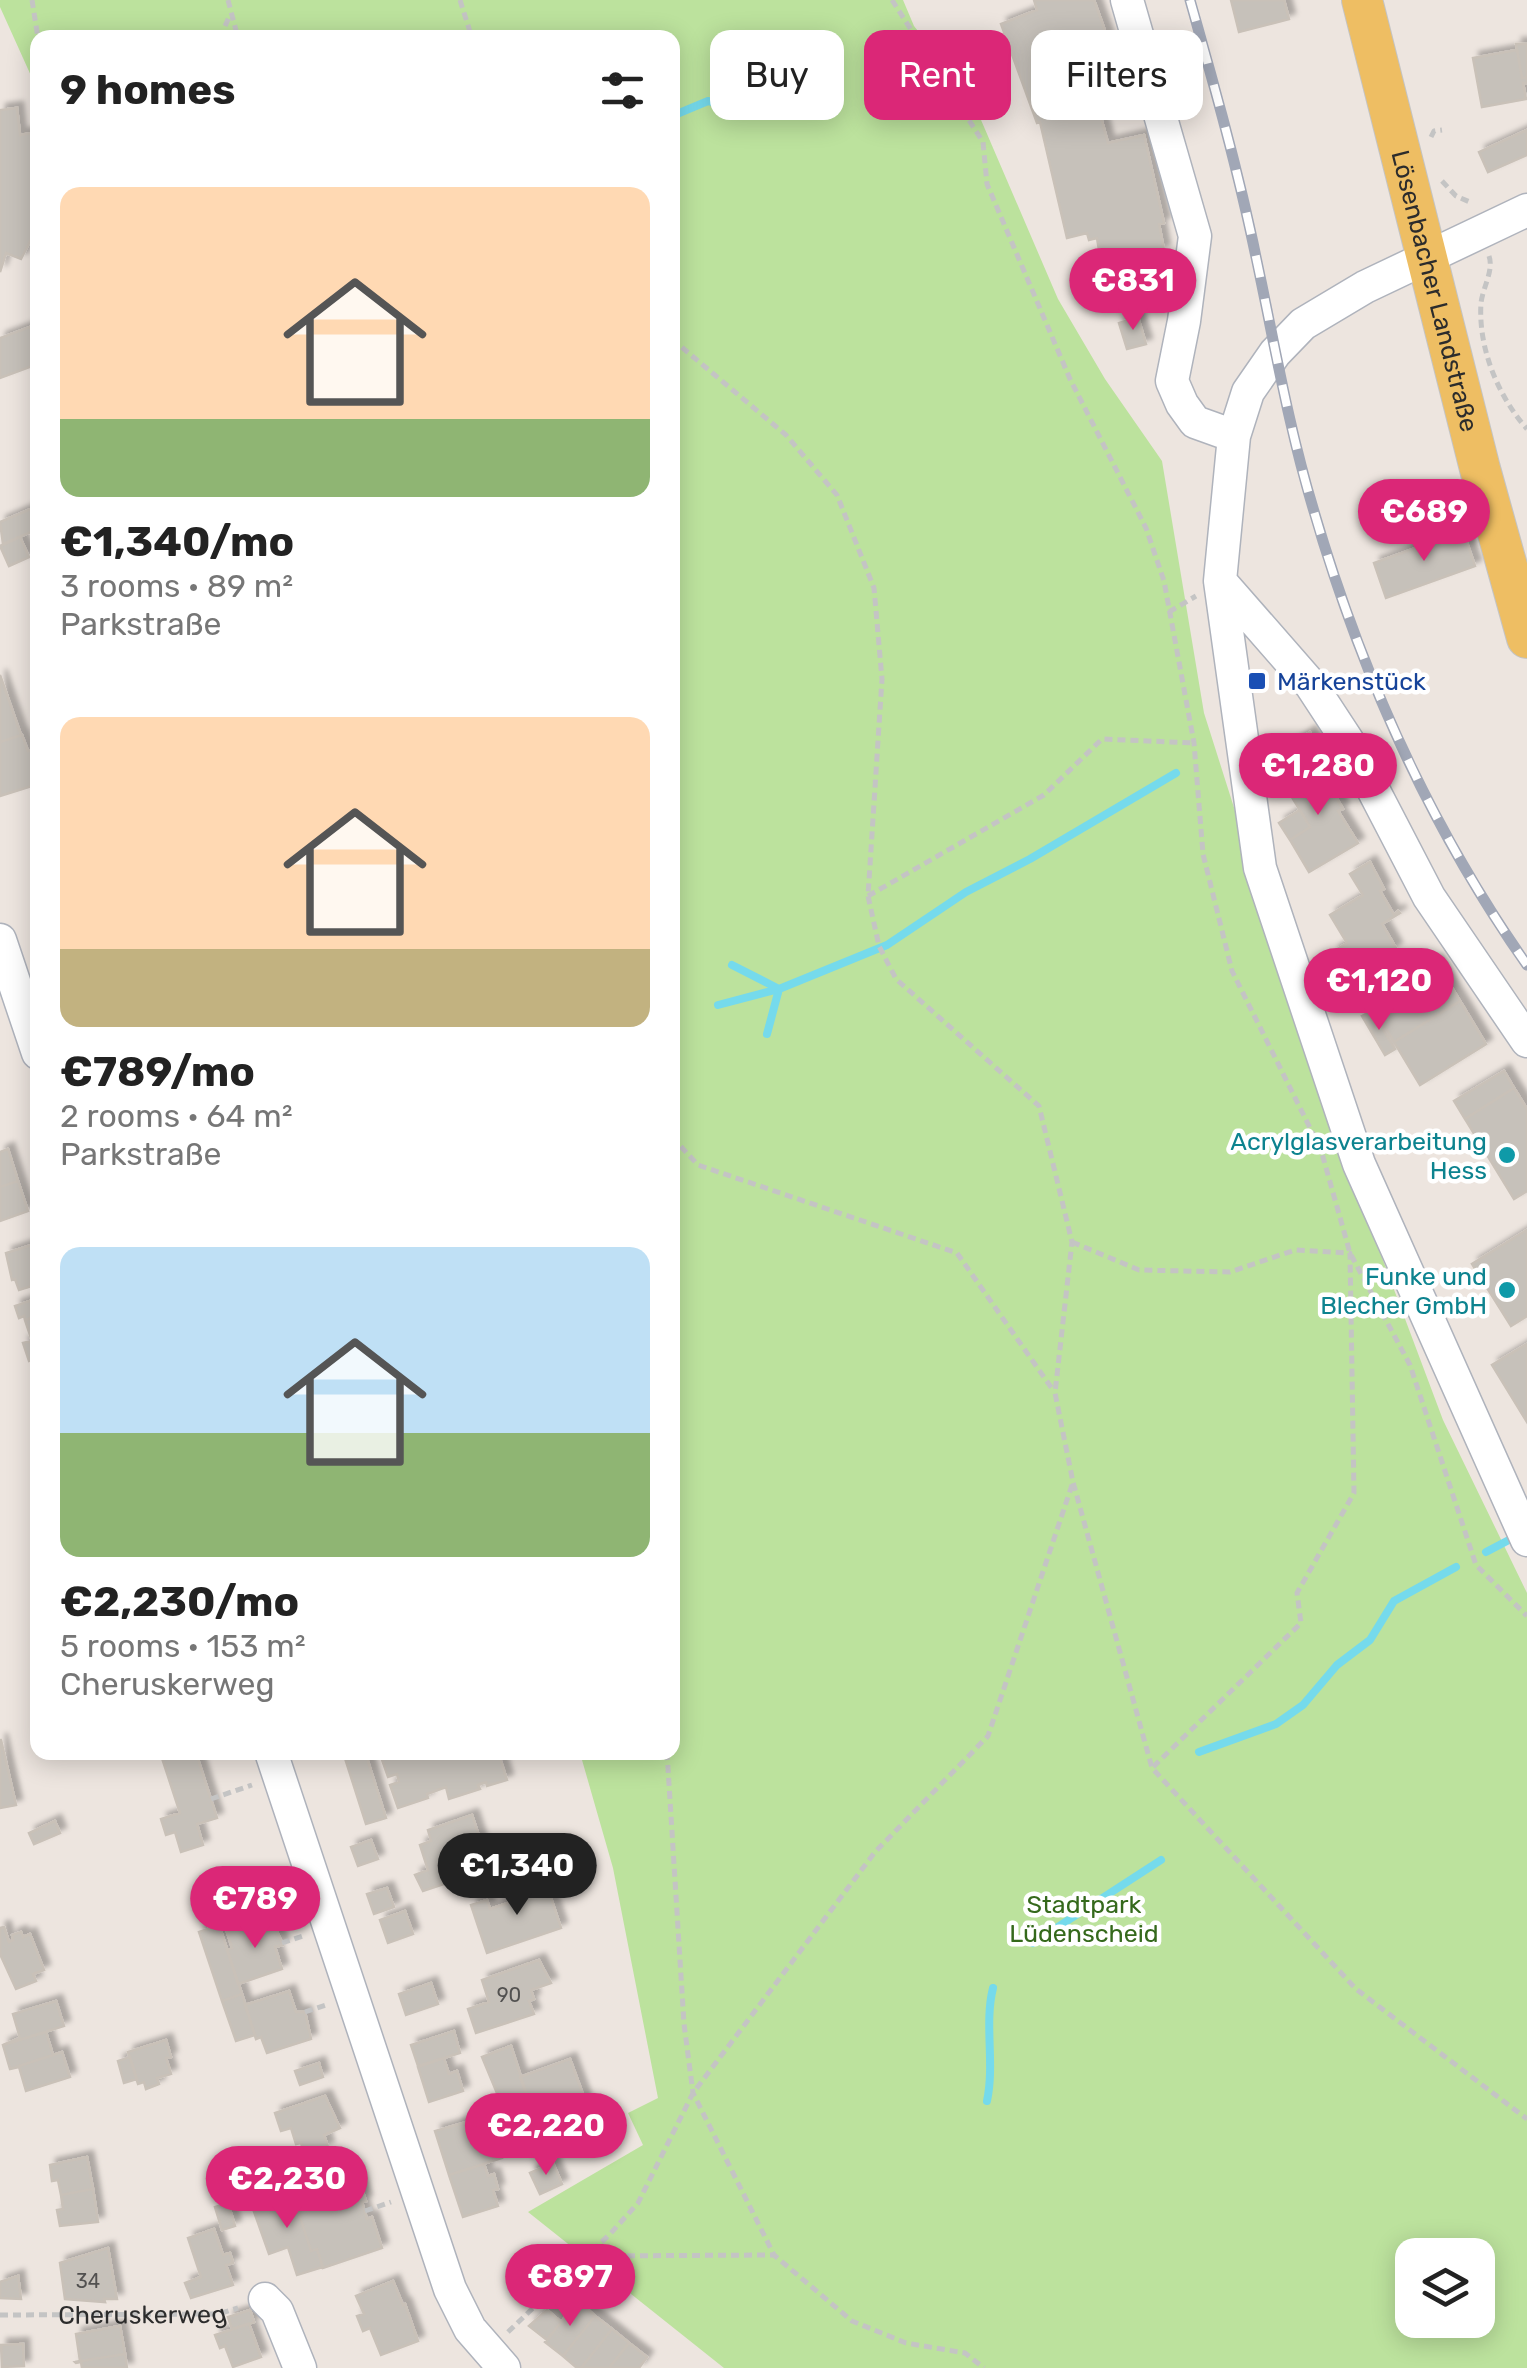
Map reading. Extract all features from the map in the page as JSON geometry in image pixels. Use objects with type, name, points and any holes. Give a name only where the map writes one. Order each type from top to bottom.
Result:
[{"type":"main road","name":"Lösenbacher Landstraße","points":[[1362,0],[1527,638]]},
{"type":"street","points":[[1128,0],[1196,236],[1172,380],[1195,422],[1234,436]]},
{"type":"street","points":[[1527,210],[1427,255],[1303,324],[1275,353],[1248,392],[1234,436],[1220,581],[1260,868],[1360,1164],[1527,1540]]},
{"type":"street","points":[[1220,581],[1311,685],[1349,743],[1429,897],[1527,1041]]},
{"type":"street","points":[[0,940],[30,1028]]},
{"type":"street","points":[[274,1764],[450,2290],[470,2329],[496,2360]]},
{"type":"street","points":[[265,2298],[277,2311],[300,2368]]},
{"type":"path","points":[[32,0],[37,30]]},
{"type":"path","points":[[228,0],[235,30]]},
{"type":"path","points":[[460,0],[469,30]]},
{"type":"path","points":[[892,0],[982,142],[987,184],[1070,379],[1146,528],[1164,581],[1194,743],[1203,854],[1232,970],[1320,1150],[1350,1253],[1410,1365],[1476,1565],[1527,1616]]},
{"type":"path","points":[[223,30],[230,14]]},
{"type":"path","points":[[1433,155],[1432,133],[1442,130]]},
{"type":"path","points":[[1438,176],[1449,191],[1474,204],[1492,264],[1481,304],[1489,357],[1503,400],[1527,429]]},
{"type":"path","points":[[680,346],[786,435],[837,495],[874,588],[882,680],[868,896],[880,950],[896,979],[1039,1106],[1072,1242],[1055,1393],[1073,1482],[1152,1768],[1356,1989],[1527,2119]]},
{"type":"path","points":[[868,896],[1044,795],[1102,739],[1194,743]]},
{"type":"path","points":[[680,1146],[698,1165],[957,1254],[1055,1393]]},
{"type":"path","points":[[1072,1242],[1139,1270],[1230,1272],[1295,1250],[1350,1253]]},
{"type":"path","points":[[1152,1768],[1301,1623],[1297,1593],[1354,1494],[1350,1253]]},
{"type":"path","points":[[496,2360],[638,2202],[693,2093],[876,1852],[988,1736],[1073,1482]]},
{"type":"path","points":[[668,1760],[684,2024],[693,2093],[774,2255],[852,2321],[906,2344],[966,2353],[984,2368]]},
{"type":"path","points":[[211,1798],[274,1764]]},
{"type":"path","points":[[282,1942],[300,1937]]},
{"type":"path","points":[[305,2012],[324,2006]]},
{"type":"path","points":[[586,2256],[774,2255]]},
{"type":"path","name":"Cheruskerweg","points":[[0,2314],[218,2314],[265,2298]]},
{"type":"green space","name":"Stadtpark Lüdenscheid","points":[[0,0],[903,0],[917,30],[864,30],[864,120],[981,120],[1058,299],[1105,379],[1162,461],[1204,713],[1348,1167],[1443,1420],[1527,1593],[1527,2368],[724,2368],[528,2212],[643,2145],[628,2113],[658,2098],[613,1868],[582,1760],[680,1760],[680,30],[30,30],[30,73]]},
{"type":"building","points":[[1034,0],[1094,0],[1105,30],[1031,30],[1031,106],[1011,52],[1011,30],[1003,30],[1001,24],[1037,10]]},
{"type":"building","points":[[1231,0],[1284,0],[1289,19],[1239,32]]},
{"type":"building","points":[[1516,44],[1527,44],[1527,77],[1522,78]]},
{"type":"building","points":[[1517,50],[1522,78],[1527,77],[1527,83],[1523,83],[1526,99],[1482,107],[1473,58]]},
{"type":"building","points":[[17,108],[20,135],[30,133],[30,241],[21,259],[6,253],[0,272],[0,110]]},
{"type":"building","points":[[1036,120],[1102,120],[1108,143],[1144,135],[1164,223],[1159,224],[1164,250],[1118,261],[1116,253],[1100,256],[1097,238],[1089,240],[1087,233],[1067,238],[1040,122]]},
{"type":"building","points":[[1527,130],[1527,155],[1488,172],[1479,152]]},
{"type":"building","points":[[1138,317],[1146,344],[1127,349],[1119,323]]},
{"type":"building","points":[[30,327],[30,367],[0,378],[0,338]]},
{"type":"building","points":[[30,509],[30,532],[3,544],[0,522]]},
{"type":"building","points":[[1463,531],[1475,566],[1386,598],[1374,563]]},
{"type":"building","points":[[20,537],[29,557],[9,566],[0,546]]},
{"type":"building","points":[[0,675],[21,735],[0,742]]},
{"type":"building","points":[[1310,732],[1323,755],[1281,779],[1269,759]]},
{"type":"building","points":[[22,735],[30,750],[30,787],[0,796],[0,742]]},
{"type":"building","points":[[1314,760],[1358,843],[1309,872],[1290,840],[1310,827],[1281,779]]},
{"type":"building","points":[[1300,810],[1310,827],[1290,840],[1279,823]]},
{"type":"building","points":[[1370,862],[1394,915],[1400,913],[1382,924],[1396,948],[1348,977],[1333,952],[1347,943],[1330,915],[1363,895],[1350,874]]},
{"type":"building","points":[[1436,961],[1460,1001],[1394,1042],[1370,1001]]},
{"type":"building","points":[[1460,1001],[1486,1044],[1420,1085],[1394,1042]]},
{"type":"building","points":[[1372,1011],[1395,1049],[1385,1055],[1362,1016]]},
{"type":"building","points":[[1504,1071],[1514,1088],[1465,1119],[1454,1101]]},
{"type":"building","name":"Acrylglasverarbeitung Hess","points":[[1514,1088],[1527,1109],[1527,1191],[1514,1199],[1465,1119]]},
{"type":"building","points":[[8,1149],[18,1181],[0,1187],[0,1152]]},
{"type":"building","points":[[18,1181],[28,1211],[0,1221],[0,1187]]},
{"type":"building","name":"Funke und Blecher GmbH","points":[[1527,1230],[1527,1316],[1511,1326],[1472,1264]]},
{"type":"building","points":[[30,1246],[30,1287],[19,1290],[15,1279],[12,1280],[6,1253]]},
{"type":"building","points":[[30,1301],[30,1318],[19,1318],[15,1306]]},
{"type":"building","points":[[30,1341],[30,1361],[29,1361],[23,1343]]},
{"type":"building","points":[[1527,1344],[1527,1422],[1492,1365]]},
{"type":"building","points":[[0,1740],[16,1805],[0,1808]]},
{"type":"building","points":[[163,1760],[198,1760],[217,1818],[197,1824],[203,1845],[181,1852],[175,1832],[166,1835],[161,1819],[180,1813]]},
{"type":"building","points":[[346,1760],[368,1760],[386,1818],[366,1824]]},
{"type":"building","points":[[382,1760],[501,1760],[507,1780],[487,1786],[486,1782],[478,1785],[480,1789],[449,1799],[446,1787],[398,1808],[390,1785],[399,1782],[397,1774],[388,1777]]},
{"type":"building","points":[[472,1815],[481,1842],[467,1846],[477,1873],[423,1891],[415,1875],[428,1870],[420,1845],[431,1841],[428,1830]]},
{"type":"building","points":[[55,1821],[60,1833],[34,1844],[29,1833]]},
{"type":"building","points":[[371,1840],[378,1859],[358,1866],[351,1847]]},
{"type":"building","points":[[545,1880],[561,1928],[487,1953],[471,1905],[487,1900],[490,1909],[517,1900],[514,1891]]},
{"type":"building","points":[[387,1888],[394,1907],[374,1914],[367,1894]]},
{"type":"building","points":[[405,1911],[413,1934],[388,1943],[380,1920]]},
{"type":"building","points":[[271,1918],[283,1945],[275,1947],[282,1969],[238,1984],[227,1950],[232,1948],[227,1932]]},
{"type":"building","points":[[219,1925],[242,1994],[222,2001],[199,1932]]},
{"type":"building","points":[[4,1927],[9,1942],[12,1935],[30,1934],[44,1970],[33,1974],[36,1981],[16,1989],[0,1954],[0,1928]]},
{"type":"building","points":[[539,1960],[551,1983],[531,1990],[534,1999],[529,2001],[534,2014],[476,2033],[468,2009],[489,2002],[482,1980]]},
{"type":"building","points":[[431,1983],[438,2004],[406,2015],[399,1994]]},
{"type":"building","points":[[289,1991],[296,2012],[305,2012],[311,2039],[267,2053],[261,2037],[256,2039],[245,2005]]},
{"type":"building","points":[[242,1994],[255,2035],[236,2041],[222,2001]]},
{"type":"building","points":[[56,2001],[64,2026],[3,2045],[20,2038],[13,2014]]},
{"type":"building","points":[[454,2031],[460,2053],[418,2066],[411,2045]]},
{"type":"building","points":[[46,2032],[53,2055],[10,2069],[3,2045]]},
{"type":"building","points":[[166,2040],[171,2074],[157,2078],[159,2084],[146,2089],[144,2082],[138,2084],[128,2052]]},
{"type":"building","points":[[511,2046],[532,2111],[525,2113],[521,2101],[510,2106],[506,2096],[499,2098],[482,2057]]},
{"type":"building","points":[[62,2052],[70,2077],[26,2091],[19,2067],[10,2069]]},
{"type":"building","points":[[130,2057],[137,2079],[124,2083],[118,2061]]},
{"type":"building","points":[[447,2057],[444,2059],[449,2074],[457,2071],[463,2091],[429,2102],[418,2067]]},
{"type":"building","points":[[570,2059],[588,2108],[539,2127],[533,2112],[524,2114],[532,2111],[520,2077]]},
{"type":"building","points":[[319,2063],[323,2077],[300,2085],[295,2071]]},
{"type":"building","points":[[325,2096],[340,2128],[324,2135],[328,2147],[305,2155],[291,2128],[281,2131],[275,2113]]},
{"type":"building","points":[[484,2117],[487,2129],[492,2127],[497,2141],[493,2148],[499,2147],[502,2158],[449,2175],[435,2131]]},
{"type":"building","points":[[87,2157],[93,2189],[61,2195],[58,2180],[52,2181],[50,2165]]},
{"type":"building","points":[[553,2163],[562,2184],[540,2194],[530,2173]]},
{"type":"building","points":[[484,2164],[488,2176],[494,2174],[498,2206],[463,2217],[449,2175]]},
{"type":"building","points":[[356,2170],[367,2219],[372,2217],[382,2248],[323,2268],[317,2249],[311,2251],[298,2211],[303,2209],[297,2190]]},
{"type":"building","points":[[93,2189],[98,2222],[60,2226],[57,2210],[63,2209],[61,2195]]},
{"type":"building","points":[[298,2190],[303,2209],[298,2211],[311,2251],[317,2249],[323,2267],[297,2275],[288,2247],[269,2254],[252,2206]]},
{"type":"building","points":[[228,2203],[235,2226],[222,2230],[215,2207]]},
{"type":"building","points":[[214,2229],[223,2255],[230,2253],[233,2263],[226,2265],[233,2285],[191,2298],[185,2283],[201,2277],[188,2238]]},
{"type":"building","points":[[108,2248],[117,2299],[65,2299],[60,2263]]},
{"type":"building","points":[[18,2276],[21,2299],[0,2298],[0,2282]]},
{"type":"building","points":[[393,2281],[418,2341],[381,2355],[370,2328],[363,2331],[357,2316],[364,2314],[356,2296]]},
{"type":"building","points":[[578,2301],[595,2316],[563,2356],[545,2342]]},
{"type":"building","points":[[250,2310],[254,2322],[232,2329],[228,2317]]},
{"type":"building","points":[[547,2310],[561,2322],[547,2340],[529,2326]]},
{"type":"building","points":[[595,2316],[612,2329],[577,2368],[563,2356]]},
{"type":"building","points":[[249,2324],[261,2357],[233,2367],[225,2346],[220,2348],[215,2335]]},
{"type":"building","points":[[120,2326],[125,2354],[75,2362],[80,2361],[76,2334]]},
{"type":"building","points":[[612,2329],[629,2343],[609,2368],[581,2368]]},
{"type":"building","points":[[629,2343],[647,2357],[639,2368],[609,2368]]},
{"type":"building","points":[[23,2344],[24,2366],[2,2367],[1,2345]]},
{"type":"building","points":[[125,2354],[127,2368],[82,2368],[81,2362],[75,2362]]},
{"type":"waterway","points":[[680,113],[710,101]]},
{"type":"waterway","points":[[718,1005],[779,989],[887,945],[966,892],[1176,773]]},
{"type":"waterway","points":[[732,965],[779,989],[767,1034]]},
{"type":"waterway","points":[[1486,1552],[1507,1541]]},
{"type":"waterway","points":[[1199,1752],[1276,1724],[1303,1705],[1337,1665],[1370,1640],[1394,1601],[1456,1567]]},
{"type":"waterway","points":[[1033,1943],[1161,1860]]},
{"type":"waterway","points":[[987,2101],[993,1988]]},
{"type":"railway","points":[[1190,0],[1241,192],[1296,446],[1332,568],[1401,746],[1459,858],[1527,965]]},
{"type":"place","name":"Märkenstück","points":[[1257,681]]},
{"type":"place","name":"Acrylglasverarbeitung Hess","points":[[1507,1155]]},
{"type":"place","name":"Funke und Blecher GmbH","points":[[1507,1290]]}]
